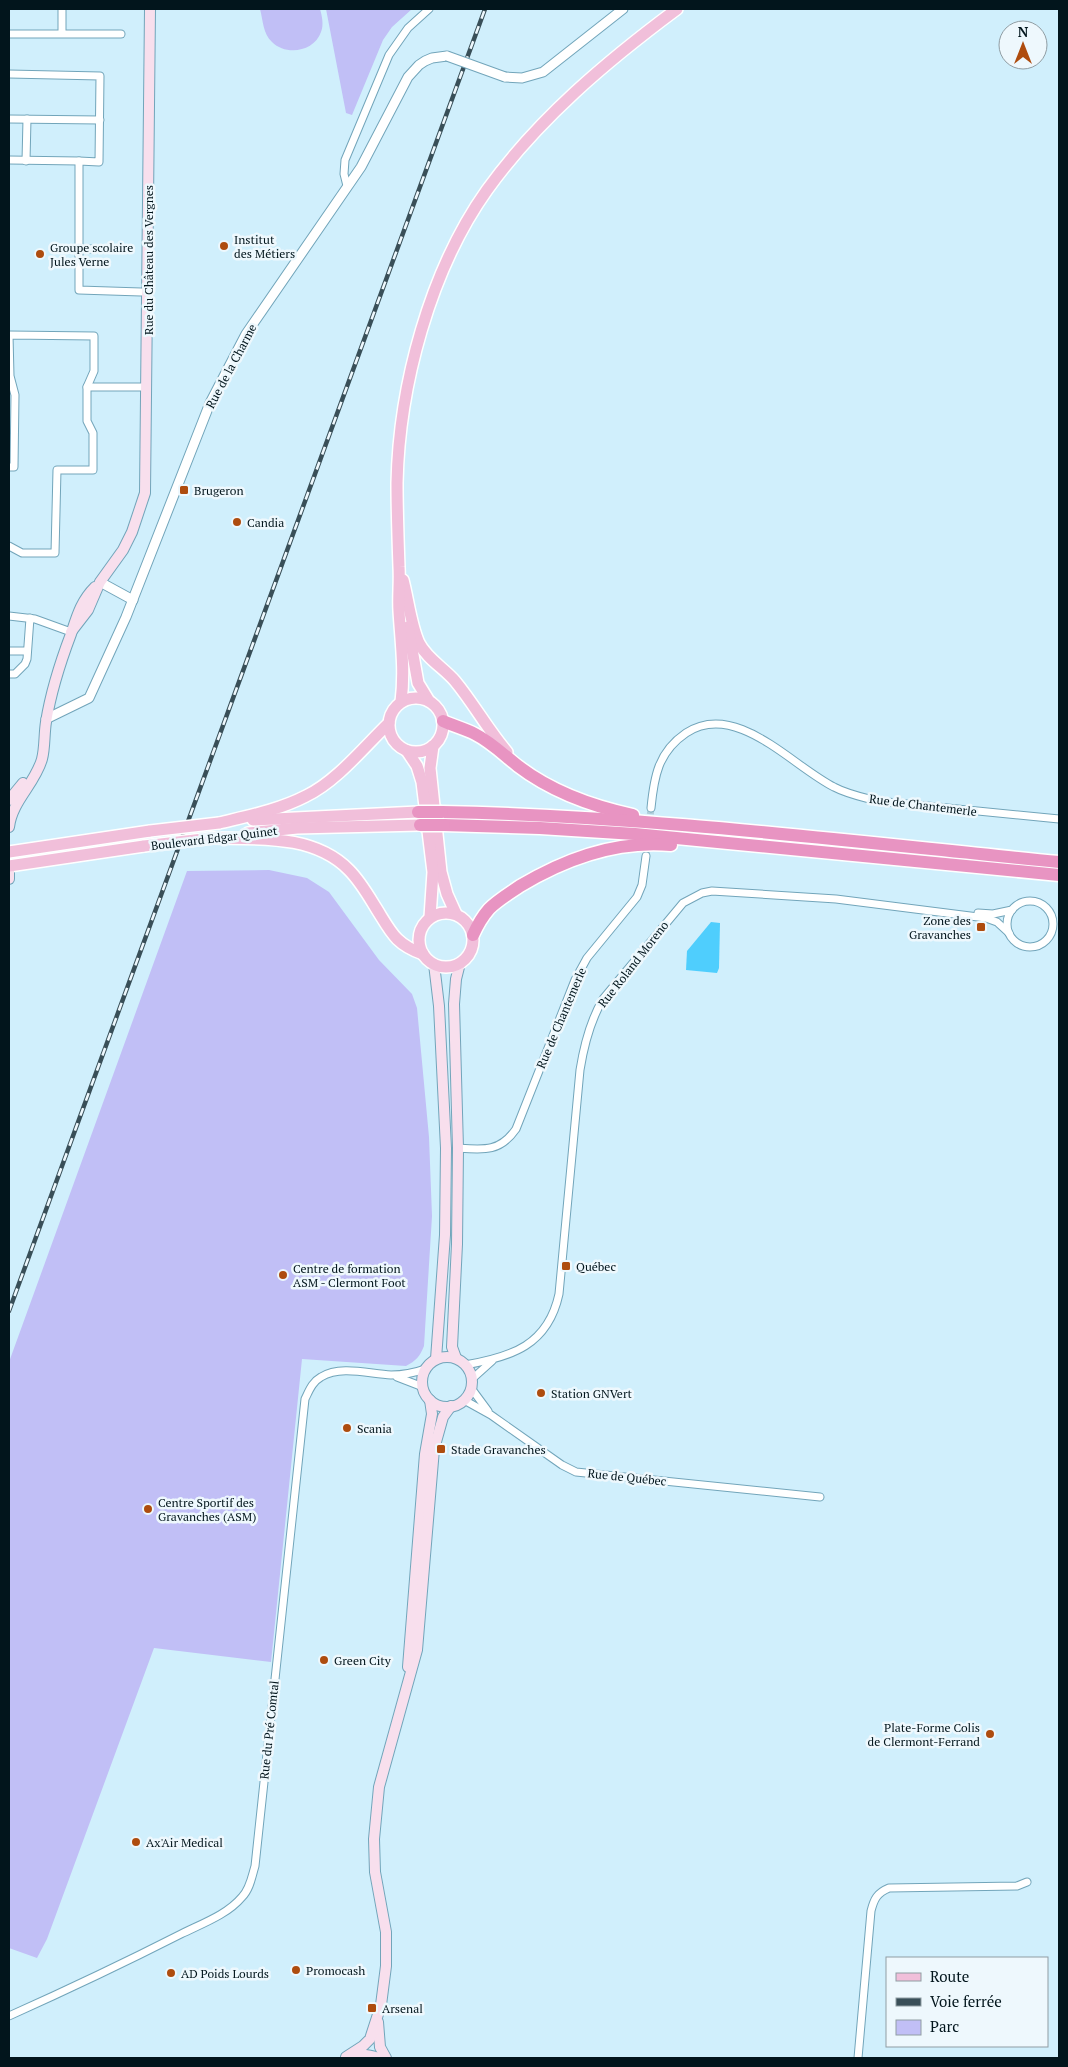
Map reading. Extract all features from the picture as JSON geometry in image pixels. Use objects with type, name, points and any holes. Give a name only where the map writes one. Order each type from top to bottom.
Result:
[{"type":"highway","points":[[443,721],[482,738],[518,767],[570,797],[597,806],[682,826]]},
{"type":"highway","points":[[419,818],[442,812],[578,817],[1059,862]]},
{"type":"highway","points":[[419,818],[444,825],[540,828],[776,847],[1059,875]]},
{"type":"highway","points":[[473,935],[489,909],[505,896],[552,869],[603,850],[663,844],[702,848],[776,847]]},
{"type":"main road","name":"Rue du Château des Vergnes","points":[[144,9],[142,292],[144,387]]},
{"type":"main road","name":"Rue du Château des Vergnes","points":[[71,632],[88,610],[100,582],[123,550],[140,510],[144,387],[150,9]]},
{"type":"main road","points":[[401,702],[404,666],[399,610],[398,481],[401,434],[409,385],[424,326],[452,251],[460,232],[486,191],[532,134],[590,79],[675,9]]},
{"type":"main road","points":[[389,723],[393,740],[399,747],[407,751],[416,752],[433,746],[442,735],[443,721],[441,713],[418,683],[399,568]]},
{"type":"main road","points":[[399,568],[416,634],[422,648],[429,657],[454,679],[486,727],[518,767]]},
{"type":"main road","points":[[9,827],[14,807],[42,759],[46,719],[54,681],[71,632]]},
{"type":"main road","points":[[219,823],[265,811],[307,796],[318,789],[350,761],[389,723],[395,708],[401,702],[415,698],[430,701]]},
{"type":"main road","points":[[9,800],[27,778],[43,744]]},
{"type":"main road","points":[[433,746],[431,774],[441,872],[447,894],[456,914]]},
{"type":"main road","points":[[407,751],[417,766],[422,782],[433,872],[430,917]]},
{"type":"main road","points":[[219,823],[297,817],[419,818]]},
{"type":"main road","name":"Boulevard Edgar Quinet","points":[[9,868],[144,846],[297,828],[419,818]]},
{"type":"main road","name":"Boulevard Edgar Quinet","points":[[9,852],[150,831],[219,823]]},
{"type":"main road","points":[[212,838],[296,842],[330,855],[348,869],[360,882],[396,940],[408,948],[423,954],[434,964],[443,967],[460,963],[471,951],[473,935],[470,926],[464,919],[448,912],[438,913],[430,917],[424,923],[418,938],[423,954]]},
{"type":"main road","points":[[9,868],[9,879]]},
{"type":"main road","points":[[456,1358],[452,1347],[458,1244],[458,1148],[454,1004],[456,979],[460,963]]},
{"type":"main road","points":[[434,964],[439,1006],[446,1148],[445,1235],[436,1360]]},
{"type":"main road","points":[[345,2058],[363,2046],[370,2038],[378,2016],[386,1966],[386,1932],[375,1872],[374,1839],[380,1787],[406,1695],[418,1641],[434,1450],[443,1417],[451,1406],[464,1400],[471,1384],[465,1365],[456,1358],[449,1357],[436,1360],[423,1374],[422,1387],[430,1400],[432,1414],[425,1454],[406,1695]]},
{"type":"main road","points":[[430,1400],[436,1404],[451,1406]]},
{"type":"main road","points":[[378,2016],[380,2046],[386,2058]]},
{"type":"main road","points":[[345,2058],[358,2054],[378,2058]]},
{"type":"street","points":[[62,9],[62,33]]},
{"type":"street","points":[[347,186],[344,174],[345,160],[389,55],[408,28],[430,9]]},
{"type":"street","name":"Rue de la Charme","points":[[46,719],[89,698],[133,600],[214,394],[246,334],[360,167],[408,77],[425,61],[447,56],[505,76],[522,78],[543,72],[623,9]]},
{"type":"street","points":[[9,34],[121,34]]},
{"type":"street","points":[[9,74],[100,76],[99,162],[9,160]]},
{"type":"street","points":[[9,119],[100,120]]},
{"type":"street","points":[[26,161],[27,119]]},
{"type":"street","points":[[79,161],[80,290],[142,292]]},
{"type":"street","points":[[79,249],[117,249]]},
{"type":"street","points":[[9,467],[14,467],[15,395],[10,376],[9,335],[94,336],[94,372],[87,386],[87,421],[93,433],[93,470],[57,470],[55,553],[22,553],[9,546]]},
{"type":"street","points":[[87,386],[144,387]]},
{"type":"street","points":[[100,582],[133,600]]},
{"type":"street","points":[[9,616],[30,618],[71,632]]},
{"type":"street","points":[[9,674],[14,674],[25,664],[30,618]]},
{"type":"street","points":[[9,651],[27,651]]},
{"type":"street","name":"Rue de Chantemerle","points":[[652,808],[656,773],[662,757],[670,746],[691,730],[718,724],[743,729],[773,747],[810,774],[835,788],[856,796],[877,801],[1059,819]]},
{"type":"street","name":"Rue de Chantemerle","points":[[458,1148],[481,1150],[497,1147],[508,1141],[516,1129],[575,980],[587,958],[637,897],[642,885],[646,856]]},
{"type":"street","name":"Rue Roland Moreno","points":[[492,1360],[533,1341],[544,1330],[556,1308],[580,1070],[593,1018],[611,989],[683,903],[702,893],[724,891],[836,899],[955,913]]},
{"type":"street","points":[[1028,901],[1041,904],[1050,913],[1053,926],[1042,943],[1030,947],[1018,944],[1009,933],[992,919],[955,913],[993,914],[1012,910],[1022,902],[1028,901]]},
{"type":"street","points":[[1009,933],[1007,921],[1012,910]]},
{"type":"street","points":[[465,1365],[492,1360]]},
{"type":"street","points":[[471,1384],[492,1360]]},
{"type":"street","name":"Rue du Pré Comtal","points":[[9,2016],[150,1950],[220,1914],[233,1906],[243,1896],[250,1883],[255,1866],[305,1399],[315,1382],[328,1374],[339,1372],[391,1375],[412,1374],[426,1369]]},
{"type":"street","name":"Rue du Pré Comtal","points":[[391,1375],[412,1381],[422,1387]]},
{"type":"street","name":"Rue de Québec","points":[[471,1384],[491,1415]]},
{"type":"street","name":"Rue de Québec","points":[[464,1400],[491,1415],[562,1465],[576,1472],[820,1496]]},
{"type":"street","points":[[858,2058],[871,1911],[874,1898],[889,1888],[1017,1886],[1027,1882]]},
{"type":"green space","points":[[260,9],[320,9],[323,23],[321,32],[317,39],[306,48],[299,50],[285,49],[269,39],[265,31]]},
{"type":"green space","points":[[326,9],[412,9],[392,27],[383,40],[352,115],[346,113]]},
{"type":"green space","name":"Centre Sportif des Gravanches (ASM)","points":[[269,870],[307,878],[329,892],[379,960],[412,994],[417,1008],[429,1137],[432,1216],[424,1346],[417,1358],[406,1366],[302,1359],[271,1662],[154,1648],[47,1939],[37,1958],[9,1948],[9,1362],[187,871]]},
{"type":"shaded area","points":[[711,922],[720,923],[719,968],[717,973],[686,970],[687,951]]},
{"type":"tunnel","points":[[646,856],[651,808]]},
{"type":"railway","points":[[9,1311],[485,9]]},
{"type":"place","name":"Institut des Métiers","points":[[224,246]]},
{"type":"place","name":"Groupe scolaire Jules Verne","points":[[40,254]]},
{"type":"place","name":"Brugeron","points":[[184,490]]},
{"type":"place","name":"Candia","points":[[237,522]]},
{"type":"place","name":"Zone des Gravanches","points":[[981,927]]},
{"type":"place","name":"Québec","points":[[566,1266]]},
{"type":"place","name":"Centre de formation ASM - Clermont Foot","points":[[283,1275]]},
{"type":"place","name":"Station GNVert","points":[[541,1393]]},
{"type":"place","name":"Scania","points":[[347,1428]]},
{"type":"place","name":"Stade Gravanches","points":[[441,1449]]},
{"type":"place","name":"Centre Sportif des Gravanches (ASM)","points":[[148,1509]]},
{"type":"place","name":"Green City","points":[[324,1660]]},
{"type":"place","name":"Plate-Forme Colis de Clermont-Ferrand","points":[[990,1734]]},
{"type":"place","name":"Ax'Air Medical","points":[[136,1842]]},
{"type":"place","name":"Promocash","points":[[296,1970]]},
{"type":"place","name":"AD Poids Lourds","points":[[171,1973]]},
{"type":"place","name":"Arsenal","points":[[372,2008]]}]
